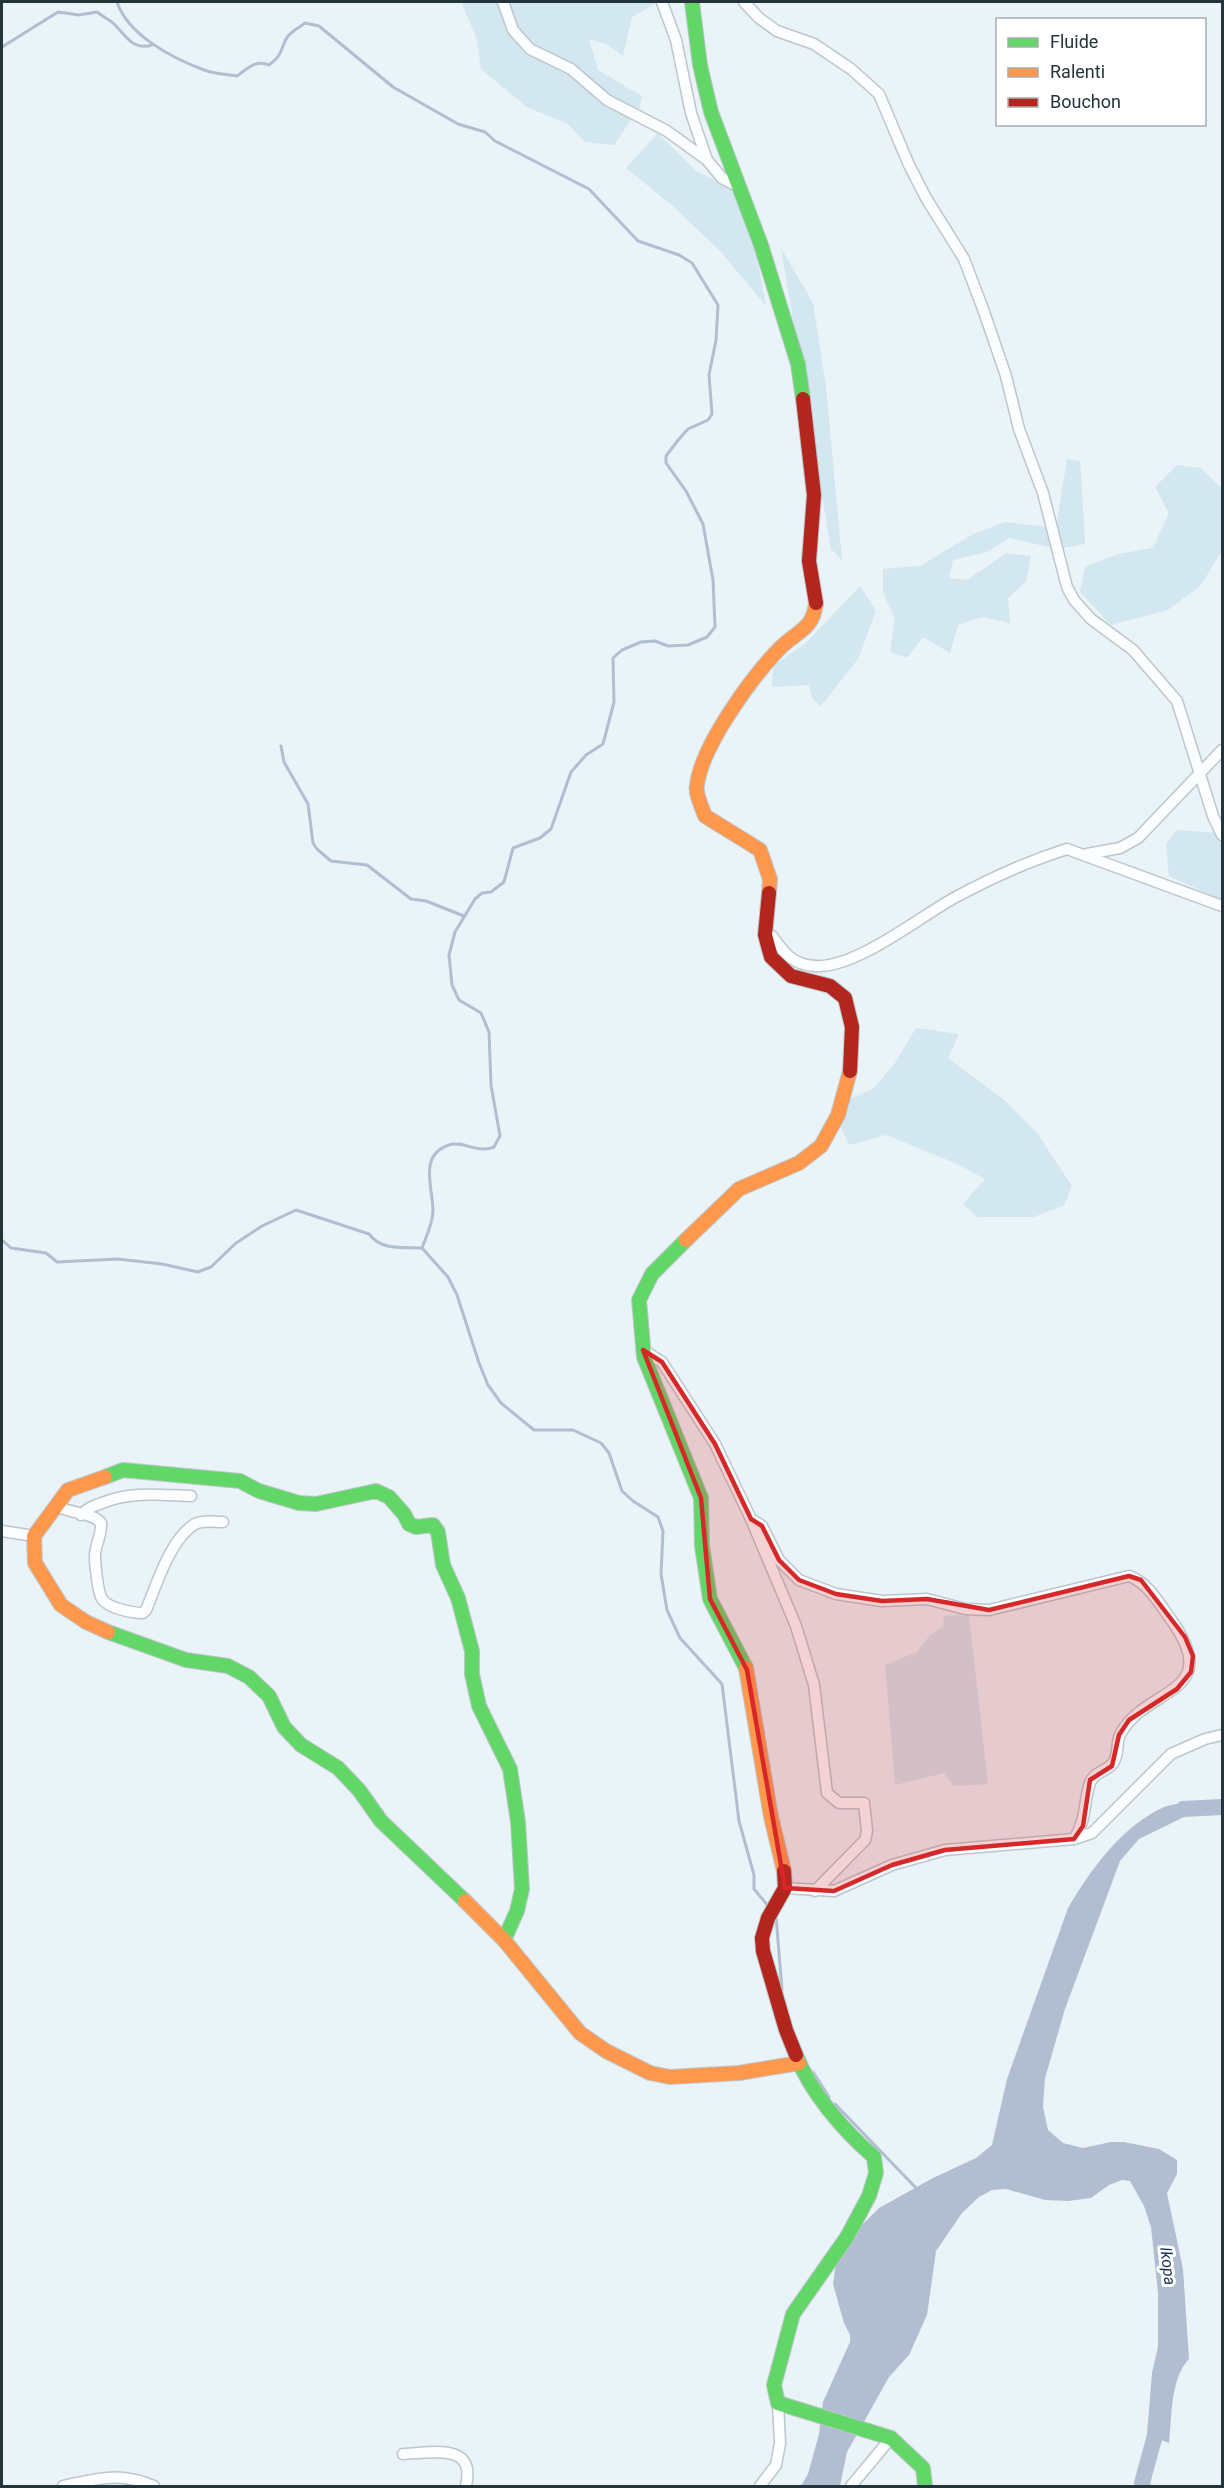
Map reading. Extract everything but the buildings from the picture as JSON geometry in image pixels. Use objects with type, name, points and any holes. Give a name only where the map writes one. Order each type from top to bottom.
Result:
[{"type":"street","points":[[503,2],[513,30],[530,49],[571,69],[608,100],[666,131],[707,160],[722,178],[741,188]]},
{"type":"street","points":[[662,2],[676,40],[691,113],[707,160]]},
{"type":"street","points":[[692,2],[700,65],[711,112],[762,245],[798,364],[812,464],[814,495],[809,561],[816,605],[809,627],[781,647],[739,698],[708,751],[700,769],[696,788],[705,816],[760,850],[770,879],[765,935],[771,957],[791,976],[830,986],[845,998],[852,1027],[850,1073],[838,1115],[821,1146],[799,1163],[739,1189],[652,1274],[639,1300],[644,1357],[701,1498],[702,1546],[710,1599],[747,1670],[771,1817],[784,1866],[783,1891],[768,1917],[762,1938],[763,1951],[786,2030],[799,2063],[817,2094],[860,2145],[874,2157],[876,2173],[869,2196],[847,2237],[793,2314],[774,2385],[778,2403],[780,2443],[776,2465],[760,2487]]},
{"type":"street","points":[[744,2],[759,18],[777,31],[814,44],[850,69],[879,94],[909,165],[926,198],[964,259],[983,309],[1006,376],[1018,429],[1043,493],[1066,587],[1091,619],[1133,650],[1177,701],[1213,816],[1222,835]]},
{"type":"street","points":[[1087,854],[1120,848],[1138,838],[1222,750]]},
{"type":"street","points":[[765,935],[772,936],[788,958],[801,964],[831,966],[874,946],[955,897],[1042,857],[1068,849],[1087,854],[1222,906]]},
{"type":"street","points":[[644,1350],[662,1362],[715,1444],[751,1519],[796,1626],[814,1685],[826,1793],[838,1803],[864,1803],[867,1831],[865,1840],[815,1891]]},
{"type":"street","points":[[504,1940],[517,1911],[522,1889],[518,1822],[510,1769],[479,1706],[472,1674],[472,1651],[458,1598],[443,1565],[438,1532],[433,1525],[416,1527],[409,1524],[404,1514],[389,1497],[376,1491],[316,1504],[299,1503],[260,1491],[240,1480],[123,1470],[68,1490],[34,1536],[35,1563],[61,1605],[86,1622],[126,1640],[186,1660],[228,1666],[249,1677],[269,1696],[284,1727],[301,1745],[338,1768],[359,1790],[381,1821],[504,1940],[580,2032],[606,2051],[650,2073],[670,2077],[739,2073],[799,2063]]},
{"type":"street","points":[[81,1515],[86,1510],[119,1496],[136,1493],[191,1496]]},
{"type":"street","points":[[57,1506],[67,1512],[97,1518],[101,1523],[102,1532],[95,1555],[101,1597],[106,1603],[136,1613],[146,1610],[167,1559],[185,1532],[196,1524],[206,1521],[223,1522]]},
{"type":"street","points":[[751,1519],[762,1526],[779,1560],[799,1580],[836,1594],[882,1601],[927,1599],[965,1609],[990,1610],[1129,1576],[1141,1581],[1185,1637],[1192,1656],[1191,1672],[1177,1689],[1129,1720],[1119,1735],[1117,1757],[1112,1766],[1090,1780],[1083,1826],[1074,1839]]},
{"type":"street","points":[[2,1531],[34,1536]]},
{"type":"street","points":[[783,1891],[834,1891],[892,1865],[945,1850],[1074,1839],[1092,1833],[1171,1754],[1205,1739],[1222,1735]]},
{"type":"street","points":[[778,2403],[886,2437],[923,2468],[925,2487]]},
{"type":"street","points":[[851,2487],[886,2437]]},
{"type":"street","points":[[403,2454],[445,2452],[459,2455],[469,2475],[466,2487]]},
{"type":"street","points":[[63,2487],[102,2477],[134,2478],[154,2487]]},
{"type":"highlighted area","points":[[643,1350],[662,1362],[715,1444],[751,1519],[762,1526],[779,1560],[799,1580],[836,1594],[882,1601],[927,1599],[989,1610],[1129,1576],[1141,1580],[1185,1637],[1193,1656],[1191,1672],[1177,1689],[1129,1720],[1119,1735],[1112,1766],[1090,1780],[1083,1826],[1074,1839],[945,1850],[892,1865],[834,1891],[785,1888],[747,1670],[710,1599],[701,1498]]},
{"type":"shaded area","points":[[463,2],[672,2],[655,4],[632,17],[623,56],[606,44],[589,39],[598,70],[642,96],[640,107],[614,145],[585,142],[568,124],[527,107],[481,69],[477,39]]},
{"type":"shaded area","points":[[658,133],[696,171],[739,192],[758,262],[766,306],[721,252],[674,207],[626,168]]},
{"type":"shaded area","points":[[781,248],[813,303],[826,387],[842,560],[831,549]]},
{"type":"shaded area","points":[[1067,459],[1080,461],[1085,544],[1057,549],[1009,538],[987,552],[953,560],[949,578],[967,580],[1007,553],[1031,556],[1026,581],[1008,598],[1010,623],[982,617],[958,625],[950,653],[923,637],[907,658],[890,652],[895,618],[883,593],[883,569],[920,566],[973,534],[1005,522],[1056,528]]},
{"type":"shaded area","points":[[1177,465],[1201,468],[1221,488],[1222,550],[1201,585],[1168,610],[1111,625],[1080,592],[1085,567],[1118,554],[1153,548],[1169,513],[1155,487]]},
{"type":"shaded area","points":[[860,586],[876,611],[858,659],[821,706],[812,698],[809,685],[772,687],[773,666],[806,643]]},
{"type":"shaded area","points":[[1177,830],[1220,833],[1222,900],[1169,876],[1166,844]]},
{"type":"shaded area","points":[[916,1028],[959,1034],[948,1058],[1004,1100],[1037,1133],[1072,1186],[1064,1205],[1034,1217],[977,1217],[963,1204],[985,1179],[955,1163],[886,1135],[849,1145],[840,1126],[848,1100],[874,1088],[895,1063]]},
{"type":"shaded area","points":[[969,1615],[988,1784],[953,1786],[944,1773],[895,1785],[885,1665],[917,1652],[930,1635],[943,1627],[944,1616]]},
{"type":"water","points":[[1201,1801],[1207,1810],[1186,1816],[1139,1839],[1120,1861],[1065,2009],[1045,2078],[1043,2107],[1048,2130],[1063,2143],[1083,2148],[1111,2142],[1124,2142],[1159,2149],[1177,2160],[1177,2174],[1167,2193],[1183,2269],[1189,2359],[1178,2377],[1175,2388],[1169,2443],[1147,2434],[1152,2373],[1158,2347],[1158,2293],[1151,2227],[1144,2206],[1130,2181],[1122,2180],[1109,2185],[1091,2198],[1068,2201],[1045,2200],[1006,2189],[992,2190],[979,2197],[962,2213],[936,2251],[927,2315],[909,2355],[889,2377],[847,2452],[840,2486],[801,2486],[808,2474],[819,2434],[823,2402],[850,2342],[850,2335],[844,2323],[833,2284],[836,2263],[860,2227],[879,2208],[933,2178],[976,2158],[992,2145],[1007,2079],[1068,1908],[1097,1864],[1135,1825],[1164,1807]]},
{"type":"waterway","points":[[117,2],[131,25],[165,52],[208,71],[237,76],[256,64],[269,65],[280,54],[288,36],[305,23],[319,26],[393,87],[458,124],[485,132],[495,141],[589,189],[638,241],[679,255],[692,263],[718,305],[716,340],[709,375],[712,414],[708,420],[688,429],[666,456],[666,463],[686,491],[703,524],[713,580],[715,627],[707,637],[688,645],[668,646],[655,641],[641,642],[622,650],[613,658],[614,702],[603,744],[586,755],[571,772],[551,829],[540,838],[513,848],[504,882],[491,892],[482,893],[475,899],[455,932],[449,955],[452,985],[459,1000],[481,1013],[489,1032],[491,1085],[500,1136],[494,1147],[488,1149],[454,1144],[439,1150],[433,1156],[429,1173],[433,1216],[422,1248]]},
{"type":"waterway","points":[[2,47],[58,12],[79,15],[97,12],[113,23],[134,44],[152,45]]},
{"type":"waterway","points":[[281,746],[284,762],[308,804],[313,843],[317,849],[331,861],[367,865],[411,899],[426,901],[464,916]]},
{"type":"waterway","points":[[2,1240],[11,1248],[46,1253],[57,1262],[118,1259],[162,1264],[198,1272],[211,1267],[236,1243],[262,1226],[296,1210],[369,1234],[386,1246],[422,1248],[448,1277],[457,1295],[488,1385],[501,1403],[534,1430],[573,1430],[601,1443],[609,1453],[622,1491],[658,1517],[663,1531],[661,1574],[667,1610],[680,1638],[722,1684],[739,1821],[754,1875],[754,1889],[769,1907]]},
{"type":"waterway","name":"Ikopa","points":[[1183,1809],[1222,1807]]},
{"type":"waterway","points":[[776,1916],[782,1990]]},
{"type":"waterway","points":[[813,2072],[829,2097]]},
{"type":"waterway","points":[[835,2104],[918,2190]]},
{"type":"waterway","name":"Ikopa","points":[[1143,2486],[1160,2417]]},
{"type":"traffic: fast","points":[[692,2],[700,65],[711,112],[761,245],[798,364],[803,399]]},
{"type":"traffic: fast","points":[[686,1240],[652,1274],[639,1300],[644,1357],[701,1498],[702,1546],[710,1599],[746,1668]]},
{"type":"traffic: fast","points":[[105,1477],[123,1470],[240,1481],[259,1491],[299,1503],[316,1504],[376,1491],[389,1497],[404,1514],[409,1524],[416,1527],[433,1525],[438,1532],[443,1565],[458,1598],[472,1651],[472,1674],[479,1706],[510,1769],[518,1822],[522,1889],[517,1911],[504,1940]]},
{"type":"traffic: fast","points":[[108,1632],[186,1660],[228,1666],[249,1677],[269,1696],[284,1727],[301,1745],[338,1768],[359,1790],[381,1821],[465,1901]]},
{"type":"traffic: fast","points":[[796,2055],[819,2097],[851,2135],[874,2157],[876,2173],[869,2196],[847,2237],[793,2314],[774,2385],[778,2403],[891,2438],[923,2468],[925,2486]]},
{"type":"traffic: slow","points":[[769,893],[770,879],[760,850],[705,816],[697,785],[708,751],[730,712],[780,648],[808,625],[816,603]]},
{"type":"traffic: slow","points":[[686,1240],[739,1189],[799,1163],[821,1146],[838,1115],[850,1071]]},
{"type":"traffic: slow","points":[[105,1477],[68,1490],[34,1536],[35,1563],[61,1605],[86,1622],[108,1632]]},
{"type":"traffic: slow","points":[[746,1668],[771,1817],[784,1871]]},
{"type":"traffic: slow","points":[[465,1901],[504,1940],[580,2033],[606,2051],[650,2073],[670,2077],[739,2073],[799,2063]]},
{"type":"traffic: jam","points":[[803,399],[814,495],[809,561],[816,603]]},
{"type":"traffic: jam","points":[[769,893],[765,935],[771,957],[791,976],[830,986],[845,998],[852,1027],[850,1071]]},
{"type":"traffic: jam","points":[[784,1871],[785,1888],[768,1918],[762,1938],[763,1951],[786,2030],[796,2055]]}]
